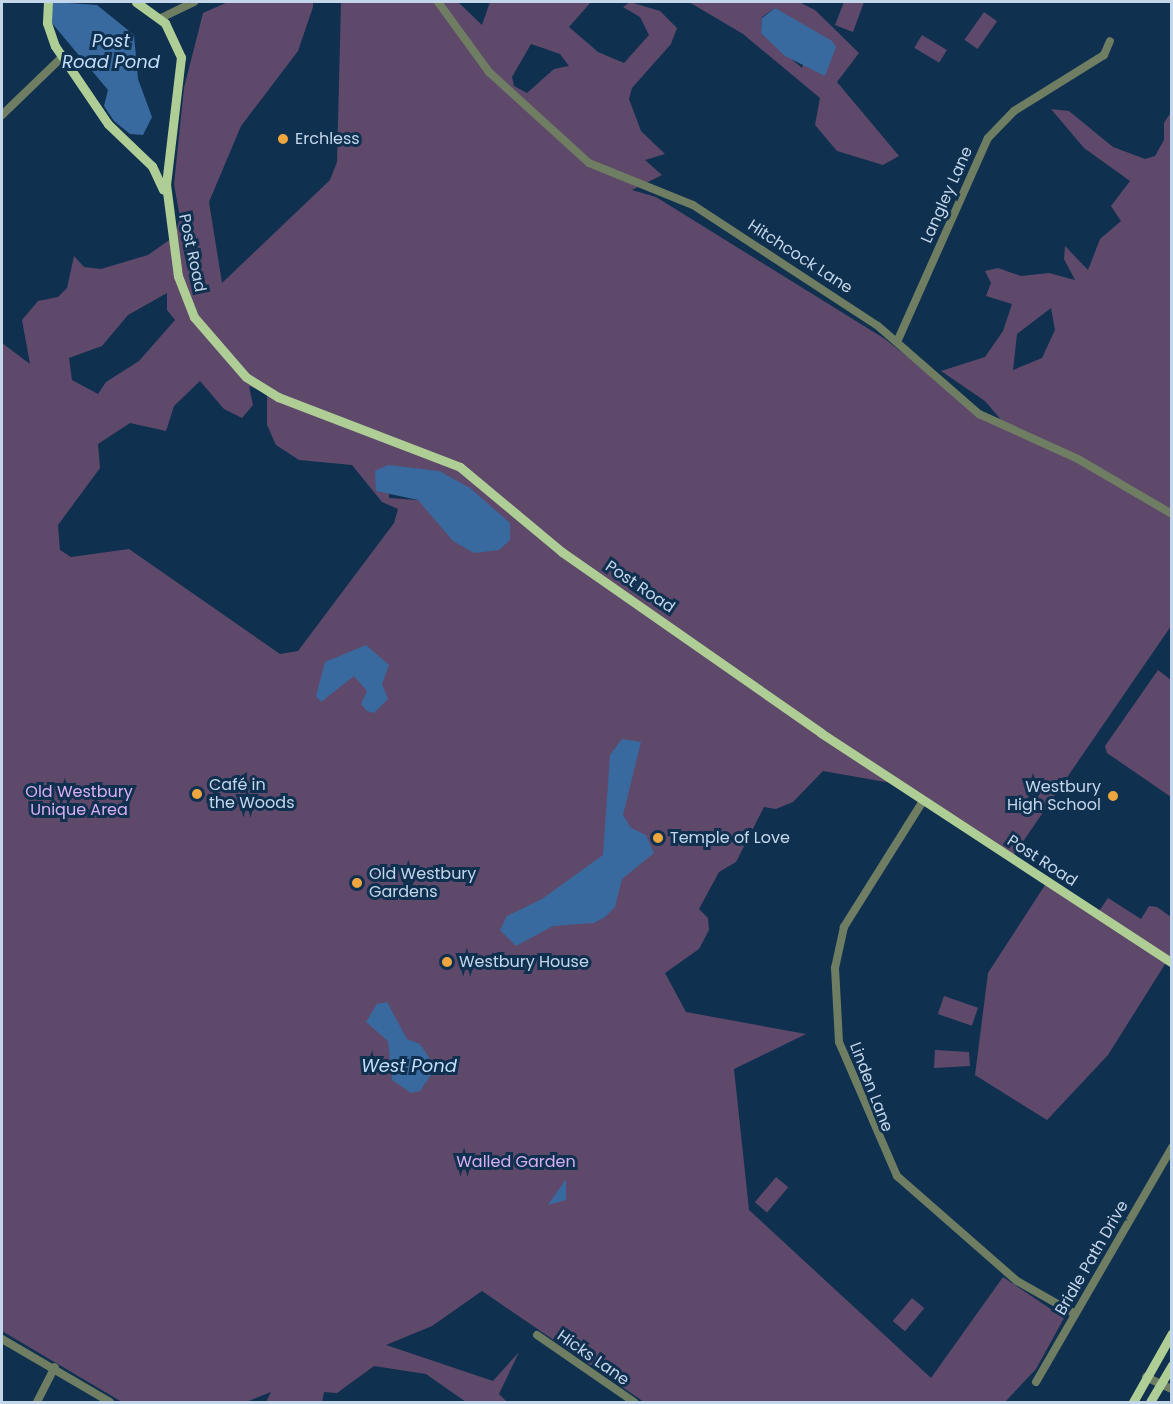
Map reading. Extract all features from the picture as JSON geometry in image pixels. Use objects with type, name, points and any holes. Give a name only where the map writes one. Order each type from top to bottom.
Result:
[{"type":"main road","name":"Post Road","points":[[48,2],[48,29],[62,57],[108,124],[152,166],[166,201],[188,305],[206,333],[256,385],[460,467],[562,552],[923,801],[1172,963]]},
{"type":"main road","points":[[136,2],[161,18]]},
{"type":"main road","name":"Post Road","points":[[161,18],[182,64],[168,159],[166,201]]},
{"type":"main road","points":[[152,166],[168,159]]},
{"type":"main road","points":[[1134,1402],[1172,1333]]},
{"type":"main road","points":[[1150,1402],[1172,1365]]},
{"type":"street","points":[[161,18],[194,2]]},
{"type":"street","name":"Hitchcock Lane","points":[[438,2],[489,72],[573,152],[600,169],[656,186],[693,205],[843,300],[897,342],[979,414],[1078,459],[1172,513]]},
{"type":"street","name":"Langley Lane","points":[[897,342],[988,138],[1014,111],[1104,55],[1110,41]]},
{"type":"street","points":[[2,115],[62,57]]},
{"type":"street","name":"Linden Lane","points":[[923,801],[844,927],[835,968],[839,1042],[897,1176],[1017,1281],[1075,1314]]},
{"type":"street","name":"Bridle Path Drive","points":[[1036,1382],[1172,1147]]},
{"type":"street","name":"Hicks Lane","points":[[537,1335],[634,1402]]},
{"type":"street","points":[[2,1339],[54,1367],[110,1402]]},
{"type":"street","points":[[37,1402],[54,1367]]},
{"type":"street","points":[[1146,1377],[1172,1389]]},
{"type":"green space","points":[[228,2],[313,2],[298,51],[241,126],[209,202],[222,283],[330,180],[337,162],[341,2],[458,2],[482,25],[490,2],[591,2],[569,27],[598,52],[624,63],[649,35],[640,17],[623,7],[630,2],[660,11],[677,28],[671,44],[632,88],[629,99],[641,131],[665,154],[645,160],[662,175],[632,190],[656,197],[885,339],[959,398],[1008,428],[985,401],[941,371],[985,357],[1003,331],[1012,304],[986,296],[991,283],[985,271],[998,268],[1021,276],[1049,273],[1075,280],[1064,259],[1065,246],[1088,270],[1100,239],[1121,221],[1111,206],[1130,181],[1084,148],[1051,109],[1069,111],[1113,147],[1145,159],[1155,156],[1164,140],[1164,123],[1171,112],[1171,626],[1011,859],[897,784],[823,771],[793,802],[776,809],[764,807],[736,862],[719,872],[699,909],[708,918],[709,930],[699,949],[665,973],[686,1012],[806,1034],[734,1069],[749,1210],[931,1378],[1003,1277],[1064,1318],[1036,1369],[1005,1402],[644,1402],[482,1291],[432,1326],[386,1345],[493,1381],[519,1352],[499,1394],[507,1402],[466,1402],[426,1374],[374,1366],[337,1393],[324,1392],[322,1402],[266,1402],[271,1392],[246,1402],[122,1402],[2,1331],[2,343],[30,364],[22,320],[38,301],[58,297],[67,288],[74,256],[84,267],[101,269],[148,255],[175,236],[180,218],[174,184],[184,88],[203,13]],"holes":[[[531,44],[560,54],[569,66],[554,69],[527,93],[514,86],[512,77]],[[167,293],[167,310],[175,320],[139,361],[106,382],[98,394],[72,380],[69,358],[102,346],[128,315]],[[1051,308],[1055,330],[1042,358],[1013,370],[1017,334]],[[200,381],[224,409],[242,418],[253,405],[249,386],[267,394],[267,425],[276,445],[299,460],[352,465],[382,502],[398,509],[394,523],[298,651],[280,654],[129,549],[71,557],[60,550],[58,525],[100,468],[98,444],[130,423],[166,431],[174,406]],[[388,465],[397,468],[418,500],[389,498]]]},
{"type":"green space","points":[[689,2],[799,2],[815,10],[859,53],[837,82],[899,156],[883,165],[837,151],[815,125],[820,98],[743,34]],"holes":[[[775,8],[811,33],[802,68],[761,33],[762,17]]]},
{"type":"green space","points":[[844,2],[864,2],[853,32],[835,25]]},
{"type":"green space","points":[[984,12],[997,21],[978,49],[964,40]]},
{"type":"green space","points":[[922,35],[947,50],[939,63],[914,48]]},
{"type":"green space","points":[[1158,670],[1171,680],[1171,797],[1107,753],[1105,746]]},
{"type":"green space","points":[[1047,882],[1097,914],[1108,898],[1141,919],[1149,906],[1157,907],[1171,917],[1171,963],[1167,961],[1108,1055],[1047,1120],[975,1075],[988,973]]},
{"type":"green space","points":[[944,996],[978,1008],[972,1026],[938,1014]]},
{"type":"green space","points":[[935,1050],[969,1052],[970,1066],[934,1068]]},
{"type":"green space","points":[[776,1177],[788,1187],[767,1213],[755,1202]]},
{"type":"green space","points":[[912,1298],[924,1308],[905,1331],[893,1321]]},
{"type":"water","name":"Post Road Pond","points":[[53,2],[97,5],[134,35],[138,79],[152,117],[143,135],[130,134],[114,121],[104,106],[108,90],[51,22]]},
{"type":"water","points":[[775,8],[832,41],[836,47],[825,76],[785,56],[761,33],[762,18]]},
{"type":"water","points":[[388,465],[439,471],[470,488],[510,523],[510,540],[499,550],[474,553],[453,541],[418,500],[376,491],[375,471]]},
{"type":"water","points":[[366,645],[389,665],[382,684],[388,699],[374,713],[367,711],[361,704],[367,691],[354,676],[321,702],[316,696],[325,662]]},
{"type":"water","points":[[622,739],[641,742],[623,815],[631,828],[646,835],[654,853],[622,879],[615,907],[605,917],[594,923],[553,926],[516,946],[500,930],[507,916],[542,899],[603,855],[610,755]]},
{"type":"water","name":"West Pond","points":[[387,1002],[407,1039],[420,1044],[430,1059],[433,1072],[420,1091],[411,1093],[392,1080],[388,1041],[366,1022],[377,1004]]},
{"type":"water","points":[[566,1179],[566,1200],[548,1205]]},
{"type":"place","name":"Erchless","points":[[283,139]]},
{"type":"place","name":"Café in the Woods","points":[[197,794]]},
{"type":"place","name":"Westbury High School","points":[[1113,796]]},
{"type":"place","name":"Temple of Love","points":[[658,838]]},
{"type":"place","name":"Old Westbury Gardens","points":[[357,883]]},
{"type":"place","name":"Westbury House","points":[[447,962]]},
{"type":"park label","name":"Old Westbury Unique Area","points":[[79,801]]},
{"type":"park label","name":"Walled Garden","points":[[516,1162]]}]
